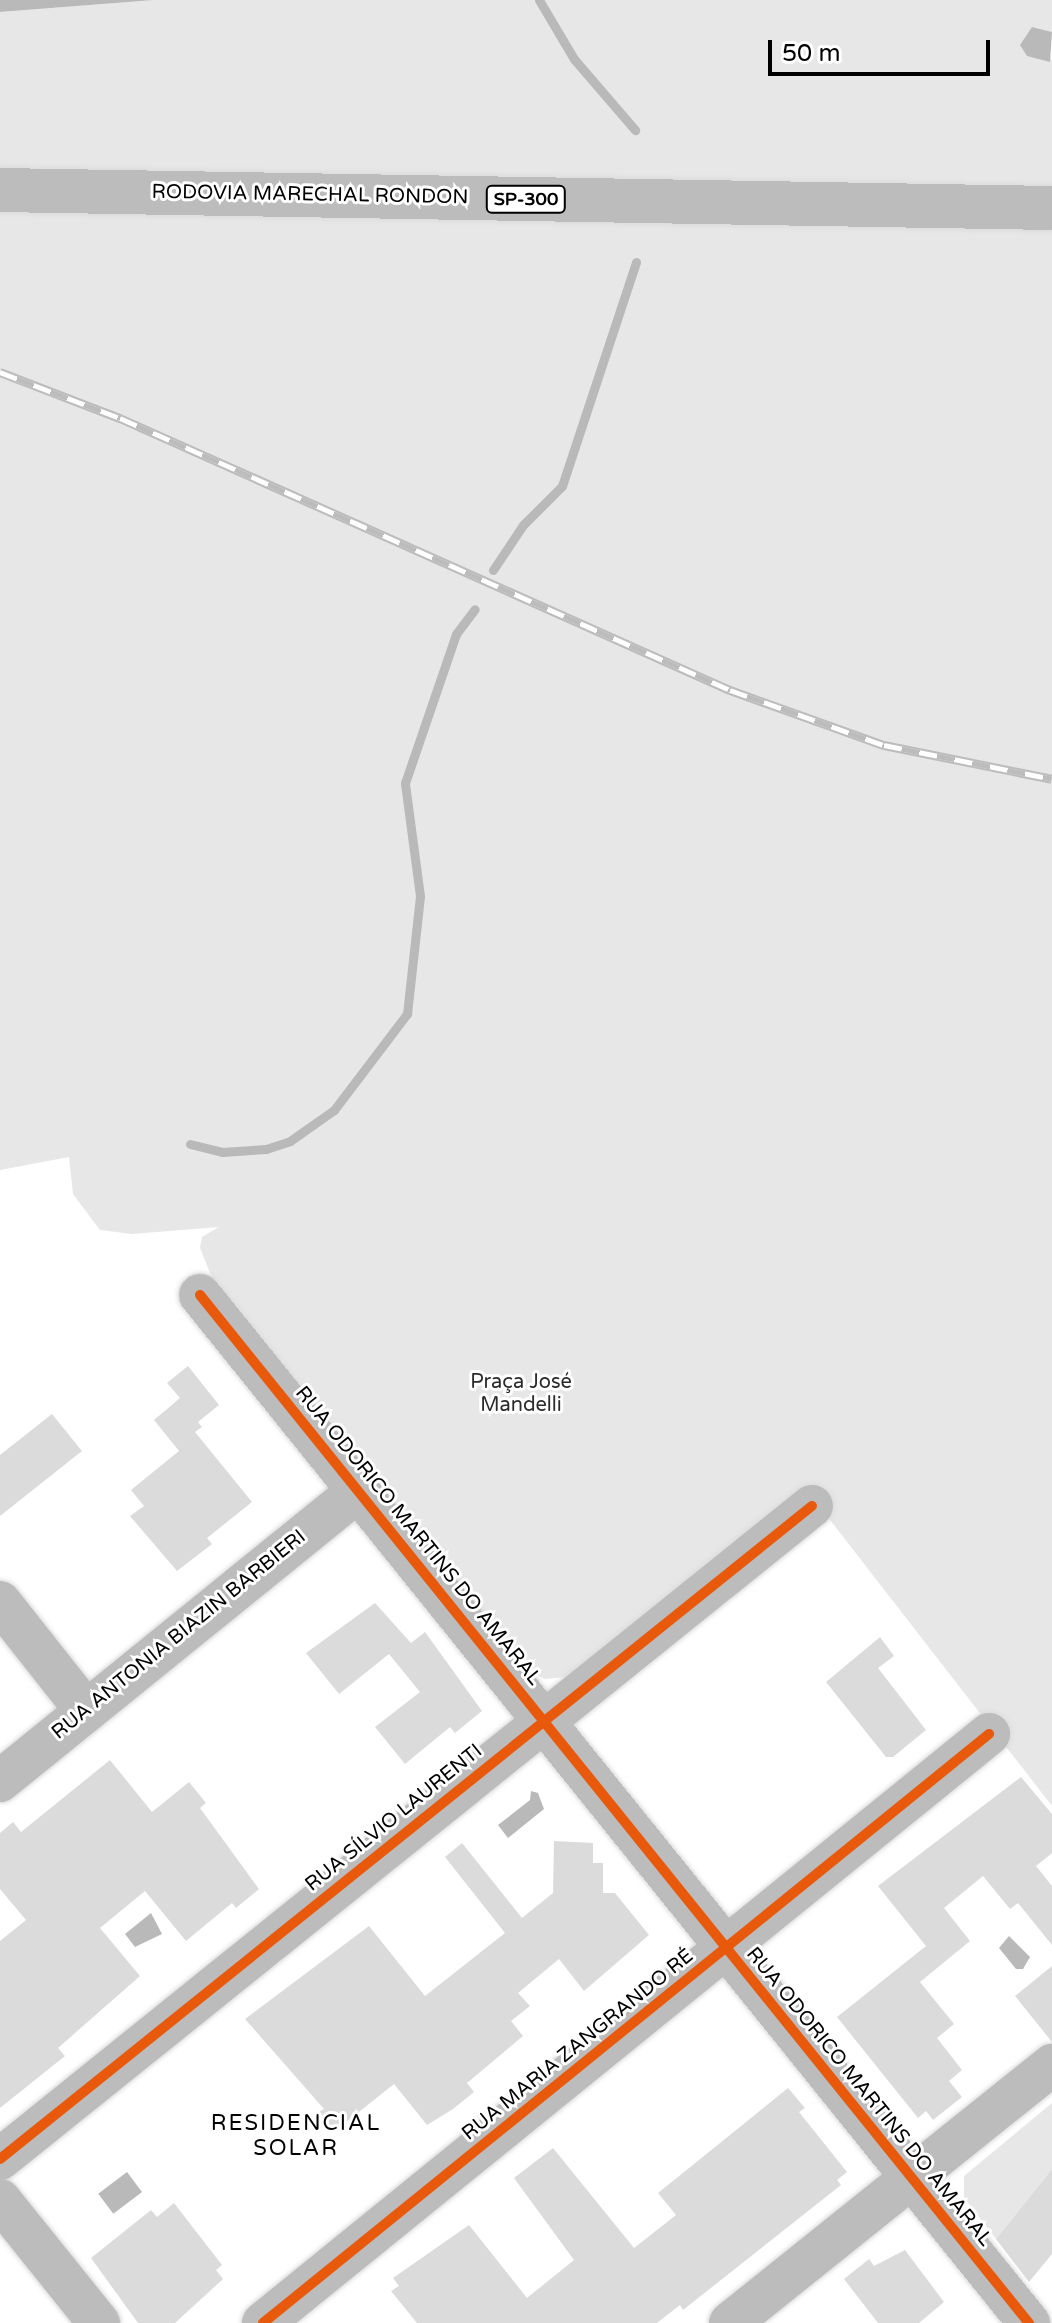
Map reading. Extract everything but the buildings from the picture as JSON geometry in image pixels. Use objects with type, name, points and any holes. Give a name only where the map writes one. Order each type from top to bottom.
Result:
[{"type":"main road","name":"RODOVIA MARECHAL RONDON","points":[[0,190],[1052,208]]},
{"type":"street","name":"RUA ODORICO MARTINS DO AMARAL","points":[[200,1295],[1029,2323]]},
{"type":"street","name":"RUA ANTONIA BIAZIN BARBIERI","points":[[0,1781],[359,1490]]},
{"type":"street","name":"RUA SÍLVIO LAURENTI","points":[[0,2159],[812,1506]]},
{"type":"street","points":[[0,1602],[86,1711]]},
{"type":"street","name":"RUA MARIA ZANGRANDO RÉ","points":[[263,2323],[989,1734]]},
{"type":"street","points":[[730,2323],[1052,2065]]},
{"type":"street","points":[[0,2200],[99,2323]]},
{"type":"green space","name":"Praça José Mandelli","points":[[154,0],[1052,0],[1052,32],[1032,27],[1052,61],[1052,1806],[806,1489],[566,1677],[545,1679],[530,1672],[212,1278],[200,1248],[202,1237],[219,1227],[132,1234],[100,1230],[73,1194],[69,1157],[0,1170],[0,12]]},
{"type":"green space","points":[[1052,2103],[1052,2169],[996,2239],[964,2198],[964,2176]]},
{"type":"shaded area","points":[[0,0],[154,0],[0,12]]},
{"type":"shaded area","points":[[1032,27],[1052,32],[1050,62],[1027,56],[1020,45]]},
{"type":"shaded area","points":[[531,1791],[538,1793],[544,1809],[508,1838],[498,1825],[530,1800]]},
{"type":"shaded area","points":[[151,1913],[162,1934],[135,1947],[125,1934]]},
{"type":"shaded area","points":[[1009,1936],[1030,1957],[1023,1969],[1016,1969],[999,1948]]},
{"type":"shaded area","points":[[127,2172],[142,2192],[113,2214],[98,2194]]},
{"type":"waterway","points":[[539,0],[574,59],[635,130]]},
{"type":"waterway","points":[[493,570],[523,525],[562,486],[636,262]]},
{"type":"waterway","points":[[190,1144],[222,1152],[266,1149],[290,1141],[334,1110],[407,1014],[420,896],[405,783],[456,634],[475,609]]},
{"type":"railway","points":[[0,372],[120,418],[730,690],[884,745],[1052,779]]},
{"type":"cycle path","points":[[200,1295],[1029,2323]]},
{"type":"cycle path","points":[[0,2159],[812,1506]]},
{"type":"cycle path","points":[[263,2323],[989,1734]]},
{"type":"district","name":"RESIDENCIAL SOLAR","points":[[296,2136]]}]
